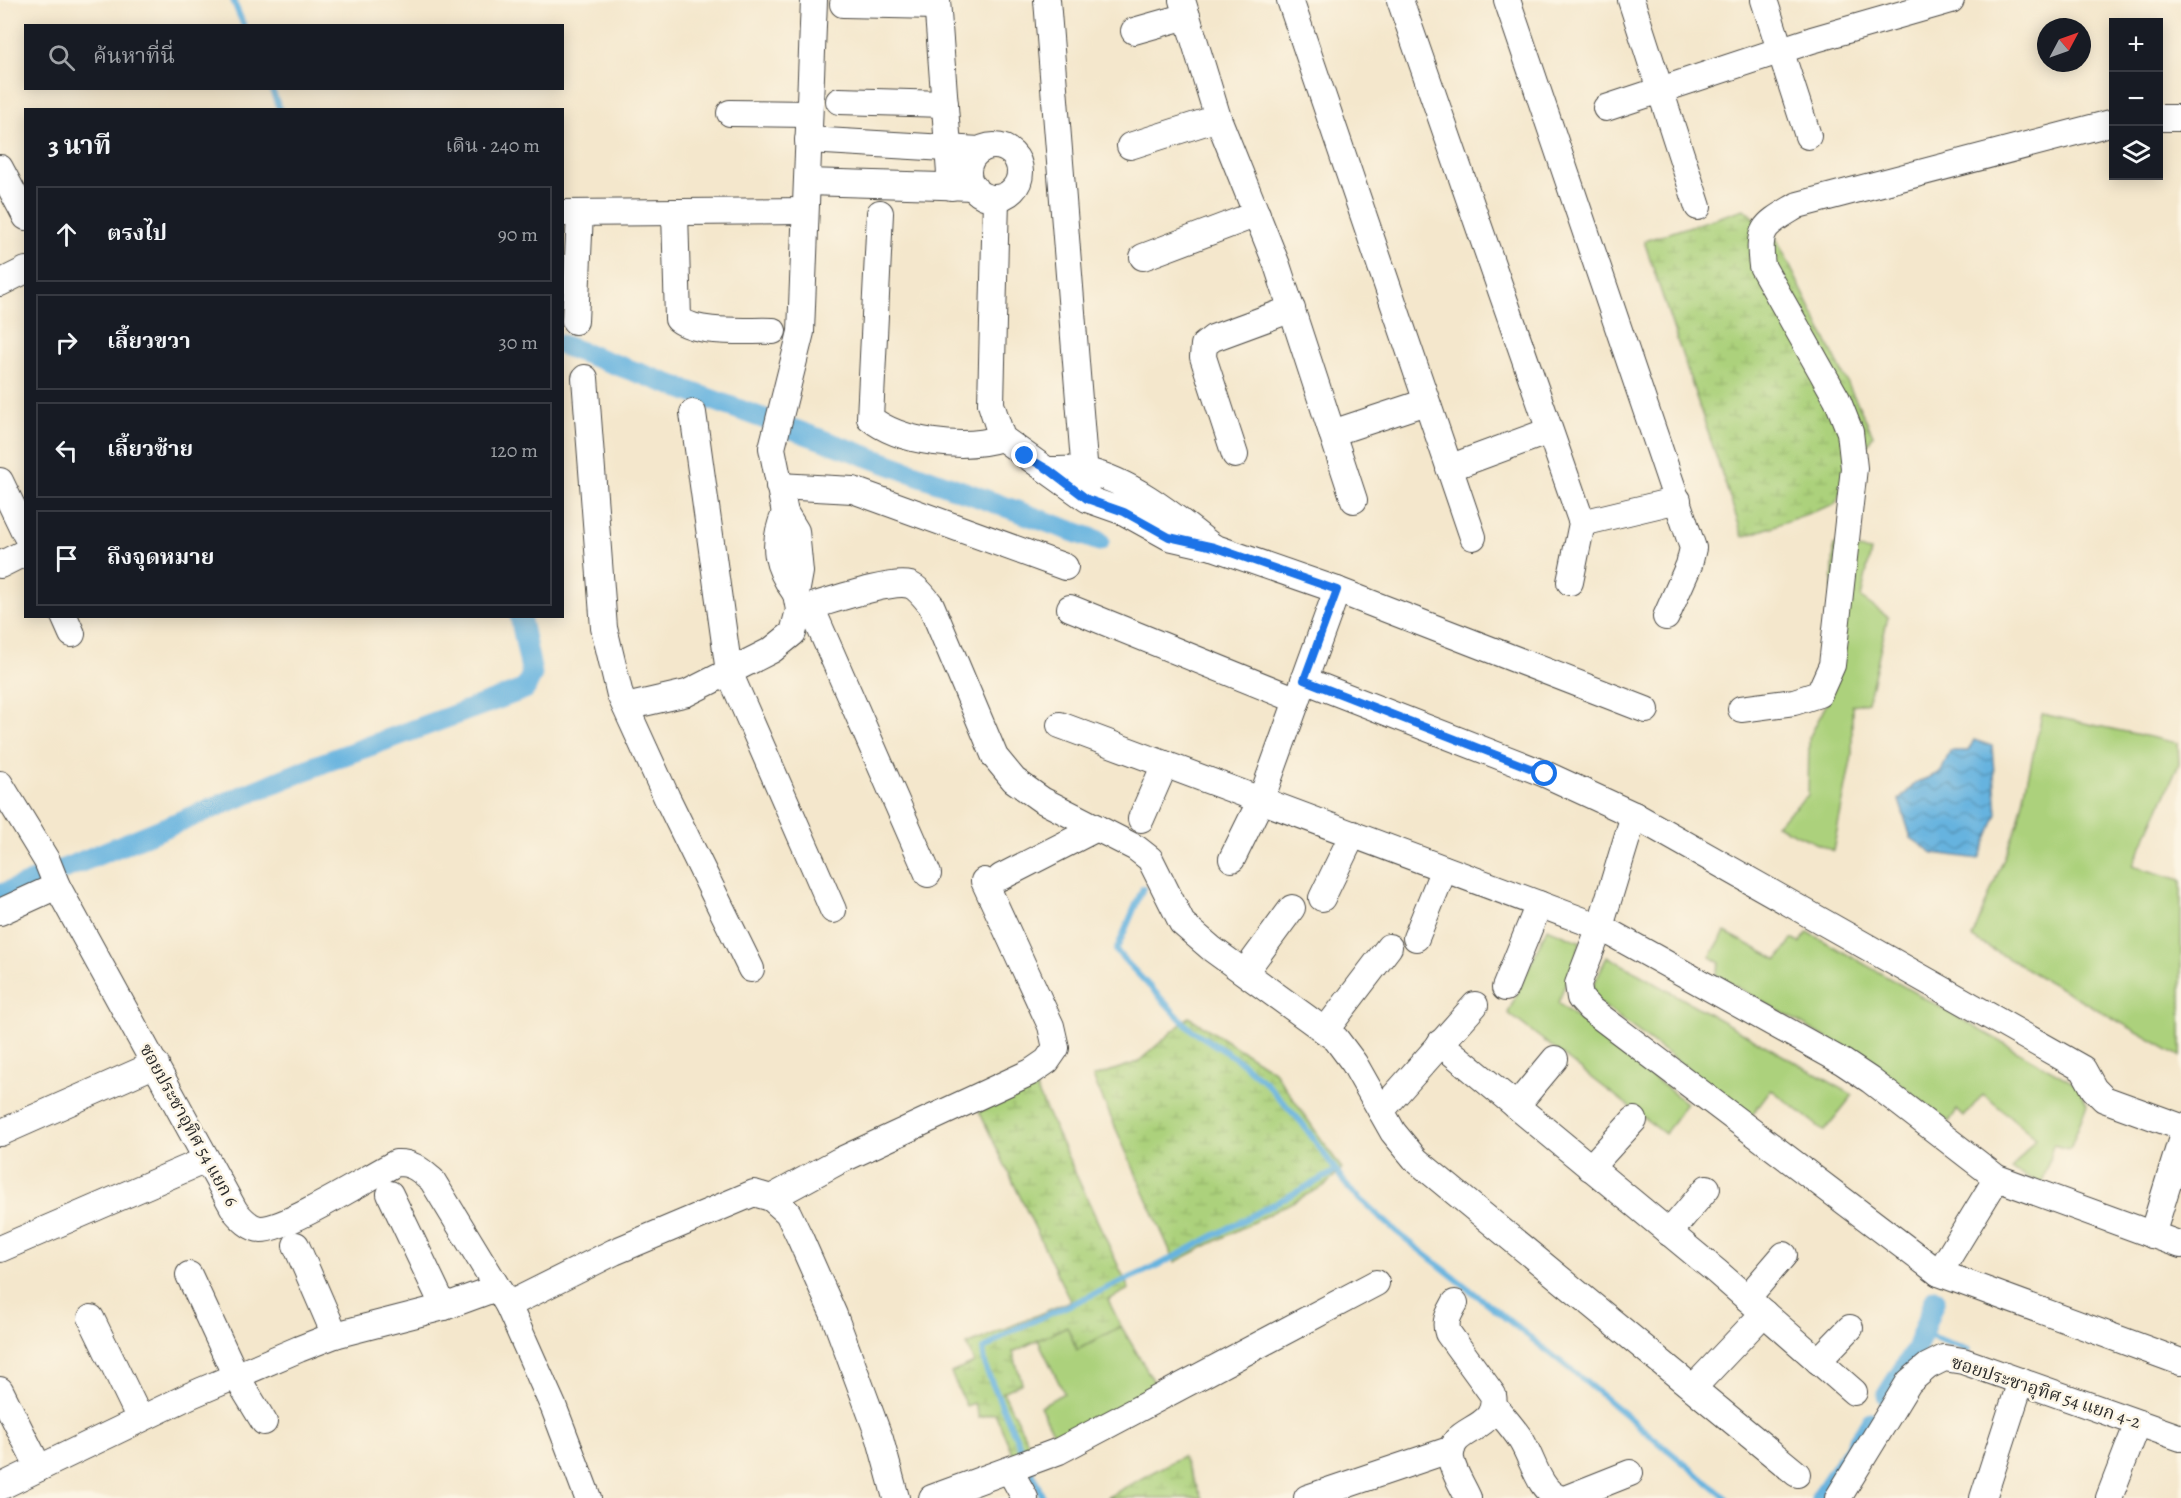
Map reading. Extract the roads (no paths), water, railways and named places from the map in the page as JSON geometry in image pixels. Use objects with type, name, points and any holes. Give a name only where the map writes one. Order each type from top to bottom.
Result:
[{"type":"street","points":[[814,0],[801,332],[773,436],[772,448],[785,513],[776,534],[781,573],[802,604],[928,874]]},
{"type":"street","points":[[1047,0],[1087,499]]},
{"type":"street","points":[[1290,0],[1473,537]]},
{"type":"street","points":[[1400,0],[1582,523],[1570,582]]},
{"type":"street","points":[[1507,0],[1693,548],[1692,558],[1666,617]]},
{"type":"street","points":[[1631,0],[1698,207]]},
{"type":"street","points":[[1764,0],[1808,136]]},
{"type":"street","points":[[1606,108],[1781,50],[1896,7],[1951,0]]},
{"type":"street","points":[[843,4],[937,3],[948,148],[973,191]]},
{"type":"street","points":[[1134,31],[1184,8],[1218,118],[1292,309],[1354,500]]},
{"type":"street","points":[[839,101],[945,104]]},
{"type":"street","points":[[730,113],[809,114]]},
{"type":"street","points":[[1130,146],[1218,118]]},
{"type":"street","points":[[2163,118],[2181,118]]},
{"type":"street","points":[[1741,709],[1794,702],[1819,694],[1832,665],[1854,468],[1850,432],[1837,399],[1762,266],[1759,242],[1766,226],[1798,205],[2109,123]]},
{"type":"street","points":[[807,182],[1011,192],[1016,186],[1020,170],[1018,161],[1006,149],[997,146],[980,150],[808,140]]},
{"type":"street","points":[[980,150],[970,164],[970,180],[973,191],[991,404],[1002,438],[1087,499],[1124,512],[1169,537],[1214,547],[1337,590],[1646,710]]},
{"type":"street","points":[[1018,161],[1061,161]]},
{"type":"street","points":[[0,168],[24,213]]},
{"type":"street","points":[[575,321],[571,213],[805,211]]},
{"type":"street","points":[[675,212],[678,319],[686,326],[699,328],[774,332]]},
{"type":"street","points":[[880,213],[870,418],[882,428],[950,446],[984,444],[1002,438]]},
{"type":"street","points":[[1143,257],[1257,214]]},
{"type":"street","points":[[0,283],[24,271]]},
{"type":"street","points":[[1235,455],[1203,357],[1204,345],[1213,338],[1292,309]]},
{"type":"street","points":[[585,378],[604,628],[620,695],[667,798],[751,969]]},
{"type":"street","points":[[1332,433],[1426,402]]},
{"type":"street","points":[[693,413],[729,672],[833,910]]},
{"type":"street","points":[[1449,468],[1549,431]]},
{"type":"street","points":[[1049,470],[1085,471],[1123,484],[1177,518],[1214,547]]},
{"type":"street","points":[[0,481],[24,531]]},
{"type":"street","points":[[779,486],[853,490],[1065,567]]},
{"type":"street","points":[[1582,523],[1678,500]]},
{"type":"street","points":[[0,565],[24,553]]},
{"type":"street","points":[[802,604],[883,587],[910,585],[920,592],[931,605],[994,757],[1014,780],[1042,800],[1136,848],[1150,859],[1182,923],[1336,1039],[1354,1063],[1393,1132],[1416,1160],[1797,1474]]},
{"type":"street","points":[[1232,860],[1262,800],[1337,590]]},
{"type":"street","points":[[626,707],[687,693],[787,641],[793,633],[802,604]]},
{"type":"street","points":[[1070,608],[1545,774],[1634,815],[2083,1069],[2087,1072],[2094,1089],[2104,1099],[2181,1127]]},
{"type":"street","points":[[1060,725],[1600,927],[1843,1062],[1870,1080],[1997,1178],[2181,1245]]},
{"type":"street","points":[[1141,819],[1165,764]]},
{"type":"street","name":"ซอยประชาอุทิศ 54 แยก 6","points":[[0,784],[47,861],[57,886],[235,1211],[245,1222],[260,1229],[283,1224],[396,1163],[406,1162],[432,1180],[502,1296],[554,1408],[588,1498]]},
{"type":"street","points":[[1634,815],[1600,927],[1578,984],[1580,998],[1590,1010],[1940,1273],[2181,1362]]},
{"type":"street","points":[[771,1198],[839,1161],[1030,1072],[1047,1061],[1056,1048],[1051,1026],[992,879],[1097,828]]},
{"type":"street","points":[[1322,898],[1353,834]]},
{"type":"street","points":[[1416,938],[1444,868]]},
{"type":"street","points":[[0,912],[57,886]]},
{"type":"street","points":[[1505,988],[1539,904]]},
{"type":"street","points":[[1245,972],[1292,908]]},
{"type":"street","points":[[1325,1031],[1389,947]]},
{"type":"street","points":[[1381,1111],[1475,1005]]},
{"type":"street","points":[[1440,1043],[1669,1233],[1854,1392]]},
{"type":"street","points":[[1516,1106],[1555,1059]]},
{"type":"street","points":[[0,1133],[156,1064]]},
{"type":"street","points":[[1590,1168],[1634,1120]]},
{"type":"street","points":[[2152,1235],[2181,1141]]},
{"type":"street","points":[[0,1249],[206,1160]]},
{"type":"street","points":[[1940,1273],[1997,1178]]},
{"type":"street","points":[[1669,1233],[1707,1188]]},
{"type":"street","points":[[390,1194],[444,1307]]},
{"type":"street","points":[[0,1487],[140,1419],[335,1335],[444,1307],[502,1296],[754,1194],[771,1198],[788,1213],[834,1315],[879,1439],[896,1498]]},
{"type":"street","points":[[296,1245],[335,1335]]},
{"type":"street","points":[[1694,1387],[1755,1306],[1784,1255]]},
{"type":"street","points":[[189,1275],[236,1376],[264,1422]]},
{"type":"street","points":[[932,1498],[1041,1458],[1376,1283]]},
{"type":"street","points":[[1455,1303],[1447,1317],[1446,1325],[1449,1333],[1493,1395],[1495,1407],[1522,1440],[1544,1485],[1552,1496],[1559,1498]]},
{"type":"street","points":[[92,1318],[140,1419]]},
{"type":"street","points":[[1818,1361],[1850,1328]]},
{"type":"street","name":"ซอยประชาอุทิศ 54 แยก 4-2","points":[[1839,1498],[1909,1382],[1928,1366],[1944,1358],[1963,1361],[2181,1438]]},
{"type":"street","points":[[1983,1498],[2021,1381]]},
{"type":"street","points":[[0,1390],[39,1468]]},
{"type":"street","points":[[1468,1498],[1451,1461],[1452,1449],[1457,1439],[1490,1417],[1495,1407]]},
{"type":"street","points":[[2109,1498],[2138,1423]]},
{"type":"street","points":[[1307,1498],[1452,1449]]},
{"type":"street","points":[[1013,1470],[1025,1498]]},
{"type":"street","points":[[1568,1498],[1630,1473]]},
{"type":"water","points":[[1974,740],[1992,746],[1997,814],[1979,859],[1933,853],[1911,838],[1899,800],[1916,783],[1941,772],[1950,751],[1968,751]]},
{"type":"waterway","points":[[233,0],[243,24]]},
{"type":"waterway","points":[[272,90],[279,108]]},
{"type":"waterway","points":[[564,346],[1099,541]]},
{"type":"waterway","points":[[0,895],[323,763],[525,689],[532,674],[520,618]]},
{"type":"waterway","points":[[1143,888],[1116,951],[1190,1029],[1237,1059],[1265,1082],[1302,1123],[1350,1190],[1397,1232],[1570,1369],[1726,1498]]},
{"type":"waterway","points":[[1025,1458],[986,1369],[983,1350],[1009,1332],[1159,1265],[1336,1171]]},
{"type":"waterway","points":[[1887,1395],[1916,1349],[1935,1299]]},
{"type":"waterway","points":[[1922,1333],[1969,1350]]},
{"type":"waterway","points":[[1821,1498],[1871,1422]]},
{"type":"waterway","points":[[1030,1467],[1043,1498]]}]
